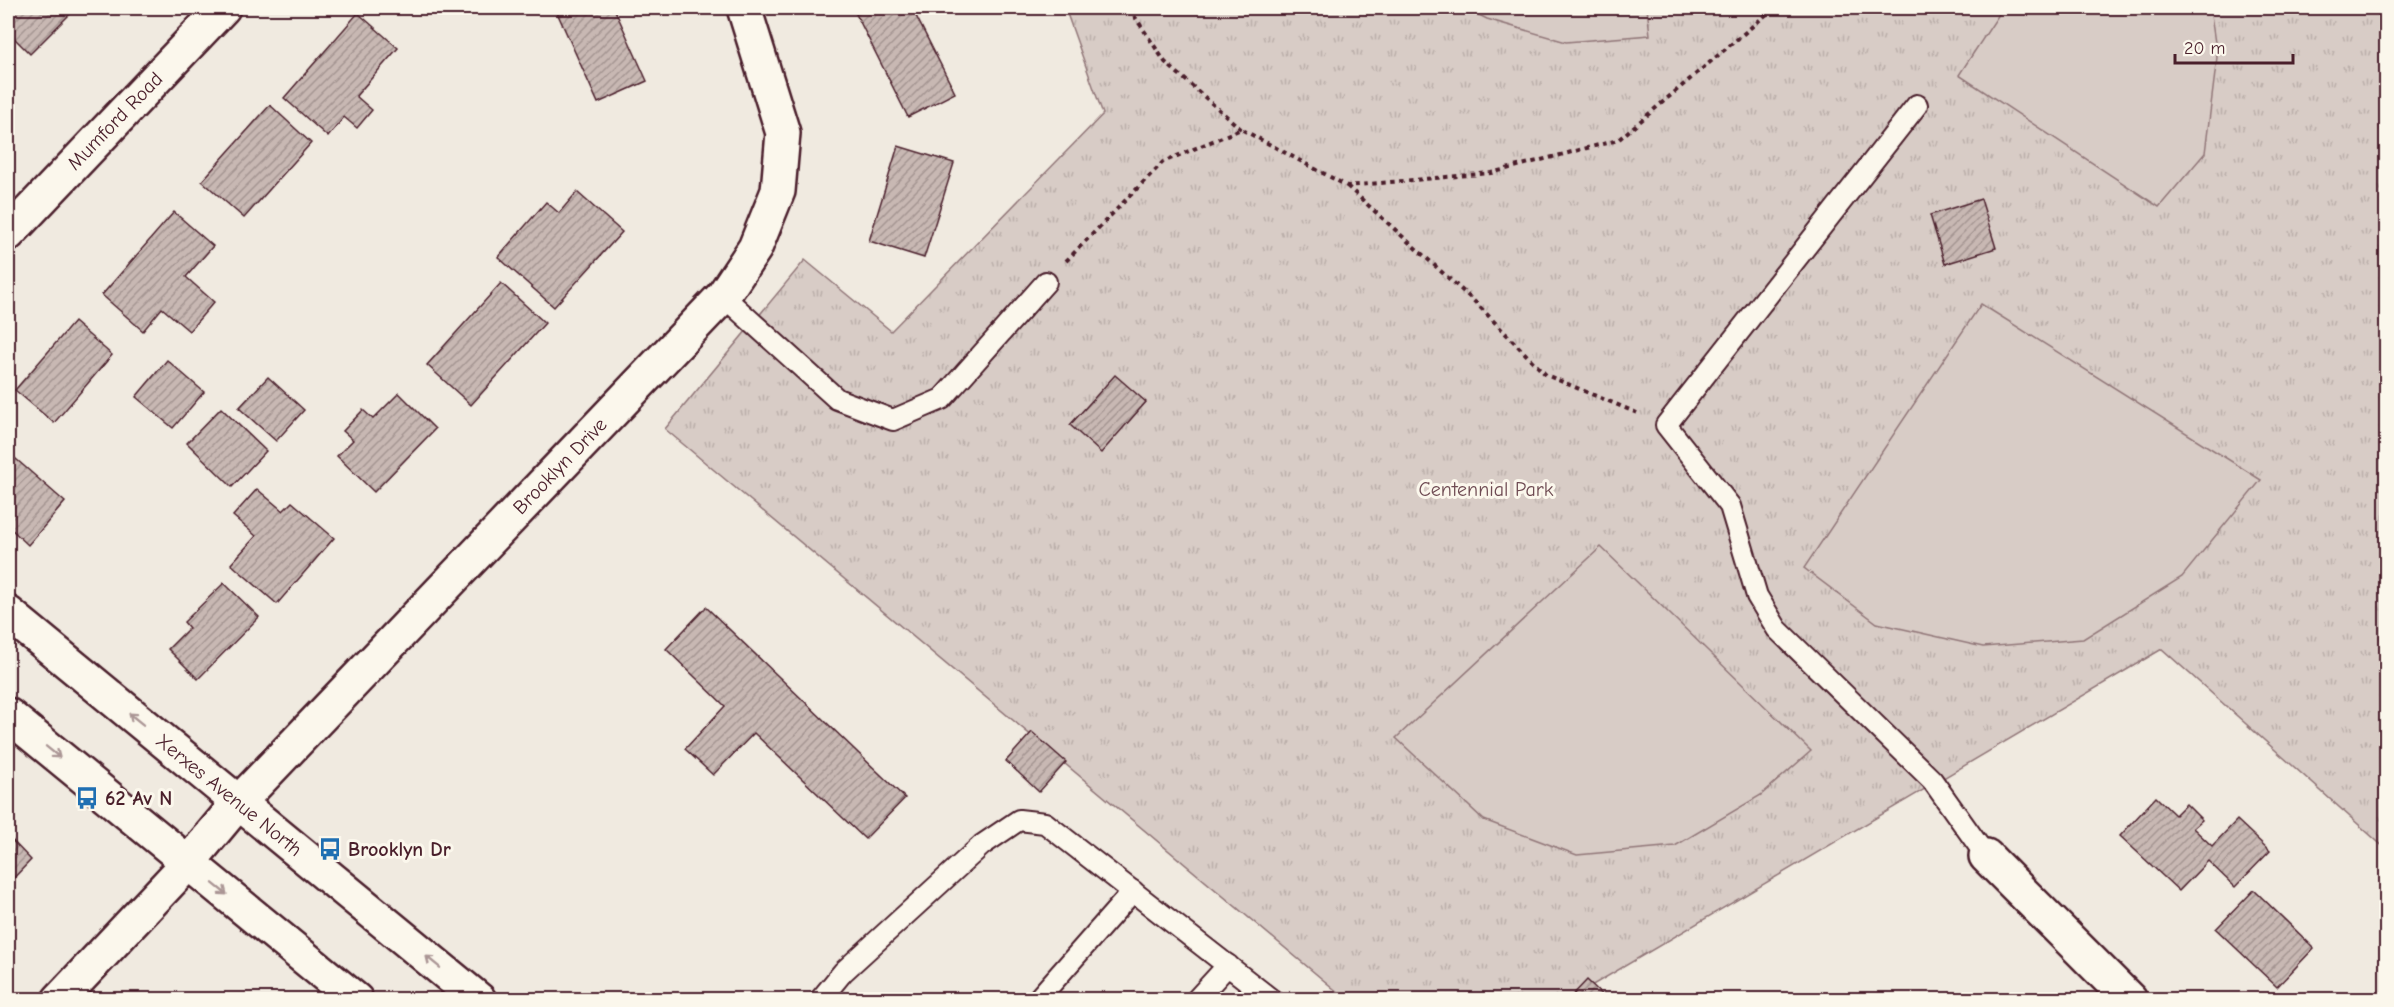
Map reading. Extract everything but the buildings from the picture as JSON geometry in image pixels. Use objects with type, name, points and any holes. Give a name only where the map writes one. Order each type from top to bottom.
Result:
[{"type":"street","name":"Mumford Road","points":[[8,234],[224,8]]},
{"type":"street","name":"Brooklyn Drive","points":[[59,999],[188,863],[238,803],[723,296],[755,248],[778,191],[783,133],[744,8]]},
{"type":"street","name":"Xerxes Avenue North","points":[[8,613],[479,999]]},
{"type":"street","points":[[8,715],[356,999]]},
{"type":"street","points":[[1986,855],[2130,999]]},
{"type":"lane","points":[[1917,105],[1666,425],[1730,506],[1757,596],[1777,629],[1932,780],[1986,855]]},
{"type":"lane","points":[[723,296],[837,399],[893,420],[942,399],[1046,282]]},
{"type":"lane","points":[[820,999],[843,972],[982,845],[1019,820],[1045,823],[1272,999]]},
{"type":"lane","points":[[1037,999],[1133,891]]},
{"type":"lane","points":[[1196,999],[1228,965]]},
{"type":"path","points":[[1129,8],[1165,62],[1241,129],[1347,186],[1476,303],[1546,375],[1666,425]]},
{"type":"path","points":[[1347,186],[1491,173],[1618,140],[1774,8]]},
{"type":"path","points":[[1046,282],[1163,162],[1241,129]]},
{"type":"green space","name":"Centennial Park","points":[[1065,8],[2386,8],[2386,849],[2162,649],[1569,999],[1346,999],[665,429],[805,260],[891,331],[1103,114]]},
{"type":"green space","points":[[1465,8],[1647,8],[1650,35],[1566,42],[1487,19]]},
{"type":"green space","points":[[2003,8],[2210,8],[2217,57],[2205,153],[2159,207],[1959,75]]},
{"type":"green space","points":[[1981,304],[2261,480],[2182,577],[2083,639],[1983,647],[1877,623],[1804,568]]},
{"type":"green space","points":[[1601,547],[1811,751],[1761,795],[1675,846],[1577,855],[1484,820],[1396,738]]},
{"type":"place","name":"62 Av N","points":[[87,798]]},
{"type":"place","name":"Brooklyn Dr","points":[[330,849]]}]
